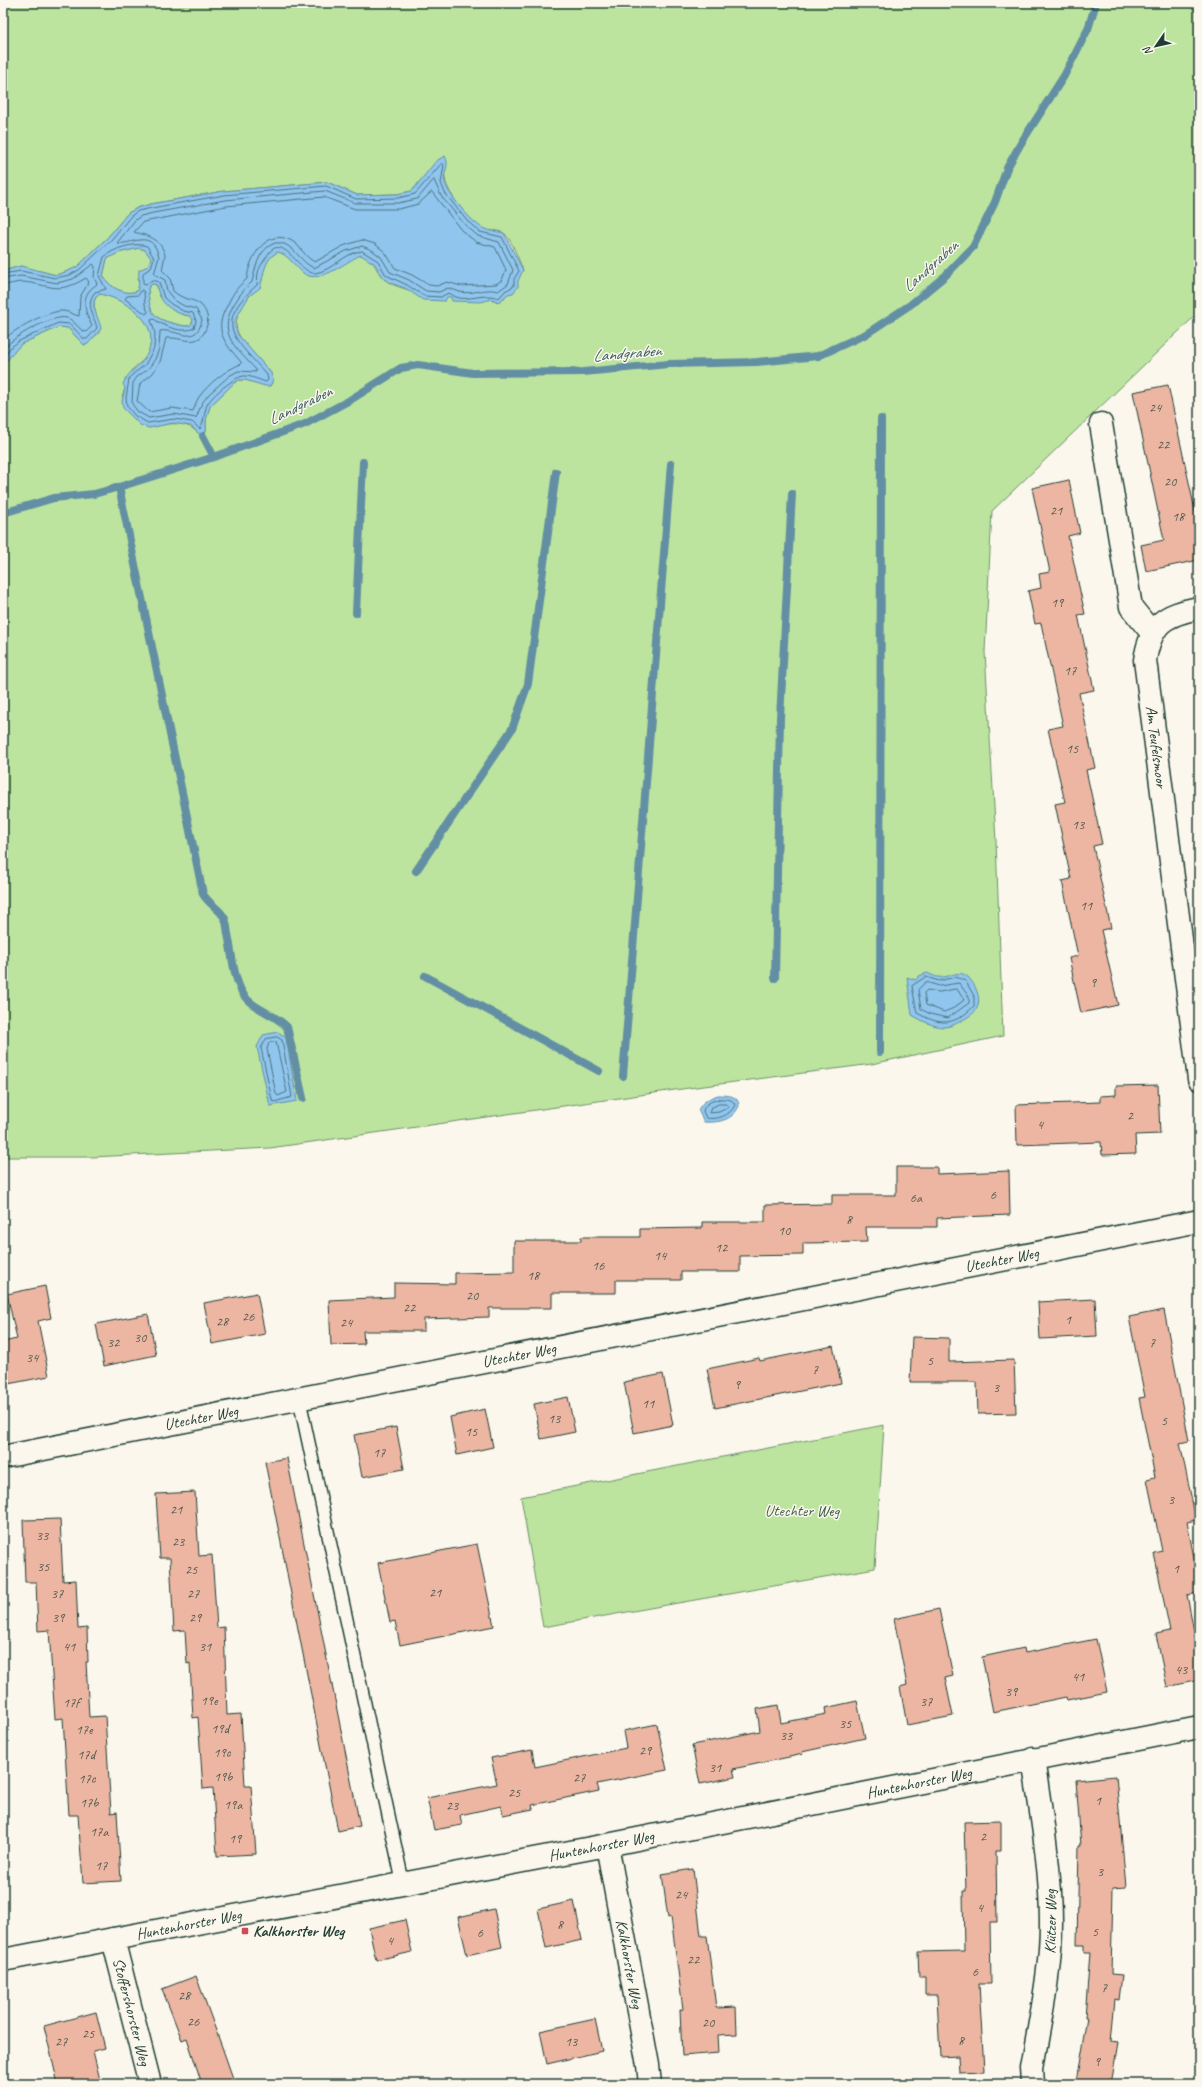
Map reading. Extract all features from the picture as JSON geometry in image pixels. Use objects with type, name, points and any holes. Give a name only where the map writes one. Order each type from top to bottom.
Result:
[{"type":"street","points":[[1101,424],[1131,607],[1152,633],[1161,621],[1178,612],[1199,608]]},
{"type":"street","name":"Am Teufelsmoor","points":[[1152,633],[1147,646],[1145,660],[1199,1079]]},
{"type":"street","name":"Utechter Weg","points":[[3,1457],[1199,1221]]},
{"type":"street","name":"Huntenhorster Weg","points":[[3,1960],[607,1845],[1199,1727]]},
{"type":"street","name":"Klützer Weg","points":[[1033,1759],[1050,1879],[1051,1923],[1049,1960],[1032,2068],[1033,2084]]},
{"type":"street","name":"Kalkhorster Weg","points":[[607,1845],[648,2064],[650,2084]]},
{"type":"street","name":"Stoffershorster Weg","points":[[113,1939],[150,2084]]},
{"type":"lane","points":[[299,1398],[403,1883]]},
{"type":"green space","points":[[3,3],[1199,3],[1199,312],[992,511],[985,652],[996,841],[1003,1036],[872,1064],[689,1088],[270,1148],[92,1157],[3,1157],[3,365],[21,344],[59,327],[68,328],[84,345],[99,333],[94,306],[96,297],[100,294],[110,297],[131,308],[140,315],[146,323],[150,333],[151,343],[147,355],[132,371],[122,396],[149,428],[162,425],[181,424],[198,433],[206,432],[206,420],[210,406],[234,383],[239,380],[245,380],[270,386],[273,380],[271,373],[241,338],[237,329],[237,320],[240,310],[262,281],[264,268],[274,254],[278,252],[285,254],[303,273],[361,255],[373,263],[384,279],[405,289],[436,295],[492,299],[495,302],[503,300],[523,270],[508,237],[503,232],[487,230],[476,224],[458,204],[449,189],[445,176],[423,178],[412,191],[397,194],[357,195],[327,182],[224,191],[151,204],[137,208],[128,213],[108,237],[77,267],[56,275],[21,266],[3,271]]},
{"type":"green space","points":[[139,248],[145,250],[151,258],[148,266],[138,278],[139,285],[137,291],[127,292],[118,290],[109,284],[103,276],[107,259],[118,253]]},
{"type":"green space","points":[[152,284],[157,285],[160,297],[168,306],[178,313],[190,316],[193,320],[191,326],[179,325],[165,321],[155,315],[150,307],[148,295],[148,288]]},
{"type":"green space","name":"Utechter Weg","points":[[884,1425],[875,1568],[543,1627],[521,1497]]},
{"type":"water","points":[[445,156],[447,166],[444,179],[447,188],[455,201],[478,225],[488,230],[504,233],[523,270],[518,281],[518,287],[513,293],[508,294],[499,302],[492,299],[481,302],[452,301],[451,297],[447,297],[445,301],[423,300],[405,288],[393,284],[383,278],[375,264],[361,255],[331,272],[316,277],[308,276],[285,255],[278,252],[270,258],[267,263],[260,288],[249,296],[235,320],[235,327],[238,335],[271,373],[273,380],[270,386],[245,380],[239,380],[234,383],[210,406],[206,420],[206,432],[203,436],[191,426],[173,423],[149,428],[140,425],[123,408],[122,401],[125,388],[123,384],[132,371],[144,360],[150,344],[150,334],[140,315],[121,302],[110,297],[100,294],[94,301],[95,310],[101,329],[88,344],[84,345],[68,328],[59,327],[21,344],[3,365],[3,271],[21,266],[56,275],[77,267],[108,237],[128,213],[137,208],[151,204],[224,191],[327,182],[357,195],[397,194],[412,191],[436,161]],"holes":[[[139,248],[145,250],[151,258],[148,266],[139,270],[139,283],[137,291],[127,292],[118,290],[109,284],[103,276],[107,259],[118,253]],[[152,284],[157,285],[160,297],[168,306],[178,313],[190,316],[193,320],[191,325],[184,326],[165,321],[152,312],[148,295],[148,288]]]},
{"type":"water","points":[[927,973],[938,977],[946,977],[961,973],[968,977],[975,987],[979,1000],[976,1010],[971,1015],[954,1025],[946,1027],[931,1025],[912,1015],[907,977],[916,980],[919,976]]},
{"type":"water","points":[[278,1032],[286,1037],[297,1101],[270,1106],[257,1047],[263,1035]]},
{"type":"water","points":[[718,1095],[732,1096],[737,1100],[739,1106],[733,1115],[725,1120],[704,1122],[698,1110],[706,1100]]},
{"type":"building","points":[[1168,385],[1199,529],[1199,560],[1146,571],[1141,545],[1164,540],[1133,392]]},
{"type":"building","points":[[1069,480],[1080,533],[1068,536],[1085,614],[1078,615],[1094,690],[1079,693],[1095,768],[1086,770],[1102,844],[1093,846],[1111,928],[1101,930],[1118,1005],[1081,1013],[1069,958],[1078,956],[1062,881],[1071,879],[1055,804],[1065,802],[1048,729],[1063,726],[1041,623],[1035,624],[1028,591],[1041,588],[1039,574],[1050,572],[1032,488]]},
{"type":"building","points":[[1158,1085],[1160,1134],[1135,1135],[1136,1154],[1102,1155],[1101,1142],[1017,1145],[1016,1105],[1100,1102],[1100,1096],[1116,1095],[1116,1086]]},
{"type":"building","points":[[896,1167],[937,1167],[937,1174],[1009,1171],[1010,1215],[937,1218],[937,1227],[866,1227],[867,1242],[803,1243],[803,1255],[740,1256],[740,1272],[681,1272],[681,1280],[616,1280],[616,1293],[552,1293],[552,1308],[489,1308],[489,1317],[424,1319],[424,1331],[363,1331],[364,1344],[331,1345],[329,1300],[394,1297],[394,1283],[455,1284],[455,1273],[514,1272],[514,1241],[581,1241],[581,1237],[640,1237],[640,1229],[702,1228],[702,1222],[765,1222],[765,1205],[832,1204],[832,1195],[896,1195]]},
{"type":"building","points":[[45,1286],[51,1318],[38,1321],[49,1376],[3,1385],[3,1342],[17,1339],[7,1294]]},
{"type":"building","points":[[257,1293],[265,1334],[212,1344],[204,1303]]},
{"type":"building","points":[[1095,1299],[1097,1336],[1040,1339],[1038,1302]]},
{"type":"building","points":[[1164,1310],[1189,1441],[1180,1443],[1196,1520],[1187,1522],[1199,1583],[1199,1593],[1187,1595],[1199,1657],[1199,1680],[1167,1687],[1156,1634],[1170,1631],[1154,1553],[1162,1551],[1147,1479],[1155,1477],[1139,1398],[1145,1397],[1129,1317]]},
{"type":"building","points":[[148,1314],[156,1355],[104,1366],[96,1324]]},
{"type":"building","points":[[912,1337],[949,1338],[949,1362],[1014,1360],[1016,1413],[978,1414],[977,1382],[910,1382]]},
{"type":"building","points":[[833,1346],[841,1383],[715,1408],[707,1369],[759,1358],[760,1361]]},
{"type":"building","points":[[663,1374],[673,1425],[634,1433],[624,1382]]},
{"type":"building","points":[[568,1397],[575,1432],[541,1439],[534,1404]]},
{"type":"building","points":[[485,1409],[493,1447],[457,1455],[450,1417]]},
{"type":"building","points":[[396,1427],[404,1469],[362,1477],[354,1435]]},
{"type":"building","points":[[287,1458],[360,1826],[338,1831],[265,1462]]},
{"type":"building","points":[[195,1492],[199,1556],[212,1555],[217,1628],[224,1627],[227,1715],[241,1714],[245,1786],[251,1786],[256,1854],[217,1856],[213,1788],[203,1789],[198,1717],[193,1718],[190,1663],[187,1664],[185,1630],[174,1631],[170,1558],[160,1558],[156,1494]]},
{"type":"building","points":[[60,1519],[63,1581],[76,1580],[78,1629],[87,1628],[88,1662],[86,1662],[89,1717],[105,1716],[111,1813],[117,1812],[121,1881],[83,1883],[78,1815],[69,1815],[63,1718],[55,1719],[49,1630],[38,1631],[36,1582],[25,1582],[23,1520]]},
{"type":"building","points":[[477,1544],[494,1626],[400,1645],[395,1621],[390,1622],[378,1563]]},
{"type":"building","points":[[939,1609],[953,1676],[945,1678],[953,1716],[907,1725],[900,1687],[907,1685],[894,1619]]},
{"type":"building","points":[[1096,1639],[1107,1692],[1067,1700],[1066,1697],[993,1712],[982,1657],[1024,1648],[1025,1653]]},
{"type":"building","points":[[857,1701],[865,1738],[802,1752],[803,1754],[733,1769],[735,1777],[700,1784],[692,1745],[760,1731],[757,1709],[778,1705],[781,1723],[826,1714],[825,1708]]},
{"type":"building","points":[[657,1724],[667,1770],[597,1784],[599,1791],[532,1805],[533,1809],[503,1815],[501,1806],[460,1815],[462,1825],[434,1830],[427,1798],[497,1784],[491,1758],[532,1750],[535,1767],[626,1748],[623,1731]]},
{"type":"building","points":[[1116,1776],[1126,1887],[1113,1888],[1111,1974],[1122,1975],[1119,2000],[1115,1999],[1111,2041],[1118,2042],[1111,2084],[1097,2084],[1076,2081],[1087,2018],[1085,2018],[1090,1953],[1084,1953],[1084,1945],[1077,1945],[1079,1846],[1081,1846],[1076,1780]]},
{"type":"building","points":[[1001,1821],[1001,1851],[996,1851],[997,1922],[990,1922],[991,1984],[979,1984],[984,2071],[959,2072],[958,2056],[940,2057],[937,1995],[925,1995],[925,1977],[919,1977],[918,1952],[964,1951],[963,1891],[966,1891],[964,1822]]},
{"type":"building","points":[[693,1869],[701,1936],[707,1936],[716,2008],[736,2007],[737,2034],[718,2035],[719,2053],[682,2056],[680,2010],[683,2009],[671,1917],[668,1918],[662,1874]]},
{"type":"building","points":[[574,1901],[582,1940],[546,1948],[538,1909]]},
{"type":"building","points":[[494,1909],[502,1947],[467,1955],[458,1917]]},
{"type":"building","points":[[405,1920],[412,1952],[376,1960],[369,1928]]},
{"type":"building","points":[[196,1976],[235,2084],[202,2084],[187,2038],[182,2040],[162,1989]]},
{"type":"building","points":[[96,2012],[105,2048],[93,2051],[101,2084],[58,2084],[44,2026]]},
{"type":"building","points":[[595,2019],[602,2051],[547,2064],[540,2031]]},
{"type":"waterway","name":"Landgraben","points":[[3,513],[54,498],[94,494],[119,487],[214,457],[305,424],[350,400],[401,368],[418,365],[473,373],[583,372],[669,364],[757,362],[818,356],[866,334],[910,305],[945,276],[973,247],[995,202],[1007,168],[1021,143],[1064,76],[1088,29],[1096,3]]},
{"type":"waterway","points":[[880,1052],[881,419]]},
{"type":"waterway","points":[[203,436],[214,457]]},
{"type":"waterway","points":[[356,613],[363,462]]},
{"type":"waterway","points":[[623,1076],[671,464]]},
{"type":"waterway","points":[[416,871],[512,729],[528,684],[556,472]]},
{"type":"waterway","points":[[119,487],[203,894],[205,898],[223,915],[226,921],[235,973],[243,994],[252,1004],[276,1018],[287,1027],[303,1098]]},
{"type":"waterway","points":[[775,978],[780,718],[792,494]]},
{"type":"waterway","points":[[425,976],[599,1071]]},
{"type":"waterway","points":[[3,1049],[4,1075]]},
{"type":"place","name":"Kalkhorster Weg","points":[[245,1931]]}]
